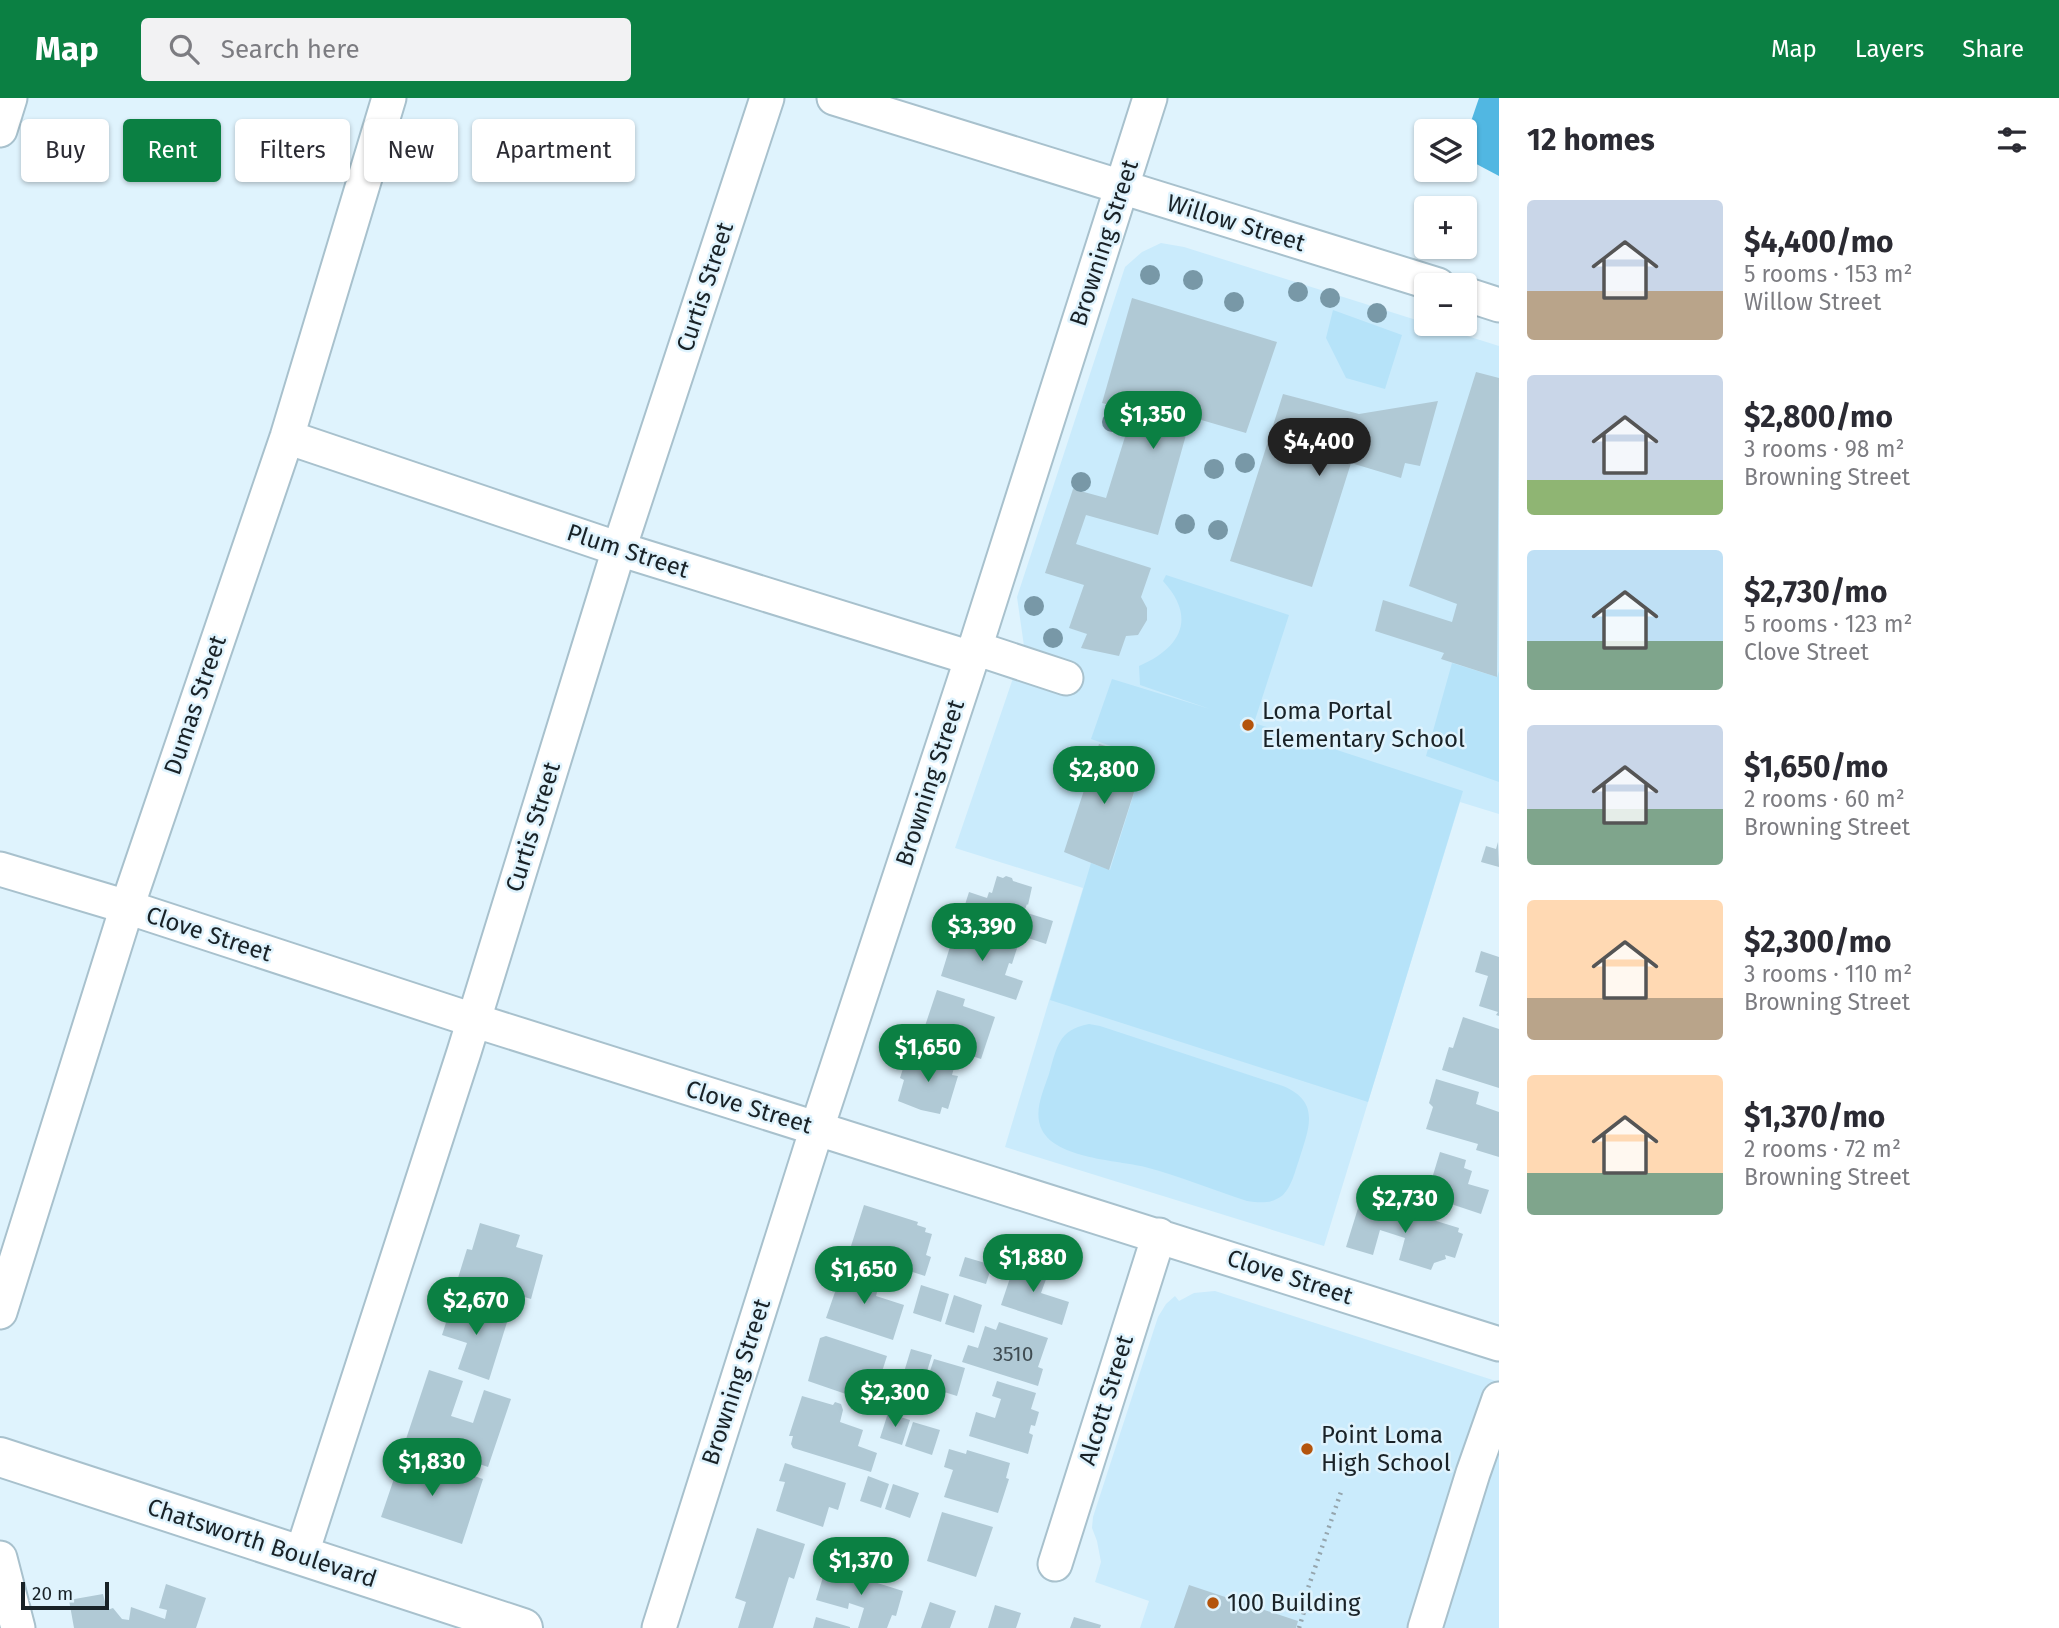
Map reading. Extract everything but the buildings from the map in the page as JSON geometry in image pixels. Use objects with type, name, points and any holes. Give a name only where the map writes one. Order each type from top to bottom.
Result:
[{"type":"main road","name":"Chatsworth Boulevard","points":[[0,1457],[523,1628]]},
{"type":"street","points":[[0,130],[10,98]]},
{"type":"street","name":"Dumas Street","points":[[0,1312],[127,906],[287,437],[389,98]]},
{"type":"street","name":"Curtis Street","points":[[300,1556],[472,1020],[619,549],[767,98]]},
{"type":"street","name":"Willow Street","points":[[834,98],[1414,278]]},
{"type":"street","name":"Browning Street","points":[[659,1628],[817,1128],[973,653],[1150,98]]},
{"type":"street","points":[[1477,298],[1499,306]]},
{"type":"street","name":"Plum Street","points":[[287,437],[619,549],[1066,678]]},
{"type":"street","name":"Clove Street","points":[[0,869],[127,906],[472,1020],[1499,1344]]},
{"type":"street","name":"Alcott Street","points":[[1055,1564],[1159,1235]]},
{"type":"street","points":[[1425,1628],[1499,1399]]},
{"type":"street","points":[[0,1558],[18,1628]]},
{"type":"path","points":[[1299,1628],[1307,1591],[1341,1492]]},
{"type":"shaded area","points":[[1479,98],[1499,98],[1499,176],[1477,164],[1477,119],[1472,119]]},
{"type":"shaded area","name":"Loma Portal Elementary School","points":[[1161,243],[1184,247],[1414,319],[1414,336],[1467,336],[1499,346],[1499,814],[1460,802],[1324,1246],[1005,1147],[1083,888],[955,848],[1024,646],[1017,597],[1125,267],[1142,252]]},
{"type":"shaded area","points":[[1333,310],[1402,335],[1385,389],[1346,378],[1326,338]]},
{"type":"shaded area","points":[[1166,575],[1289,615],[1254,723],[1463,791],[1368,1102],[1050,1000],[1091,863],[1110,870],[1145,758],[1091,739],[1112,679],[1210,709],[1140,685],[1139,666],[1165,650],[1180,631],[1180,607],[1163,581]]},
{"type":"shaded area","points":[[1452,663],[1497,677],[1499,671],[1499,782],[1426,756]]},
{"type":"shaded area","points":[[1089,1024],[1295,1092],[1307,1108],[1308,1127],[1293,1178],[1283,1195],[1266,1202],[1247,1201],[1145,1167],[1074,1153],[1050,1140],[1042,1130],[1038,1116],[1054,1056],[1065,1035]]},
{"type":"shaded area","name":"Point Loma High School","points":[[1215,1291],[1499,1382],[1499,1628],[1140,1628],[1149,1601],[1095,1582],[1101,1562],[1092,1528],[1093,1517],[1158,1317],[1175,1296],[1179,1301],[1194,1293]]},
{"type":"place","name":"Loma Portal Elementary School","points":[[1248,725]]},
{"type":"place","name":"Point Loma High School","points":[[1307,1449]]},
{"type":"place","name":"100 Building","points":[[1213,1603]]}]
